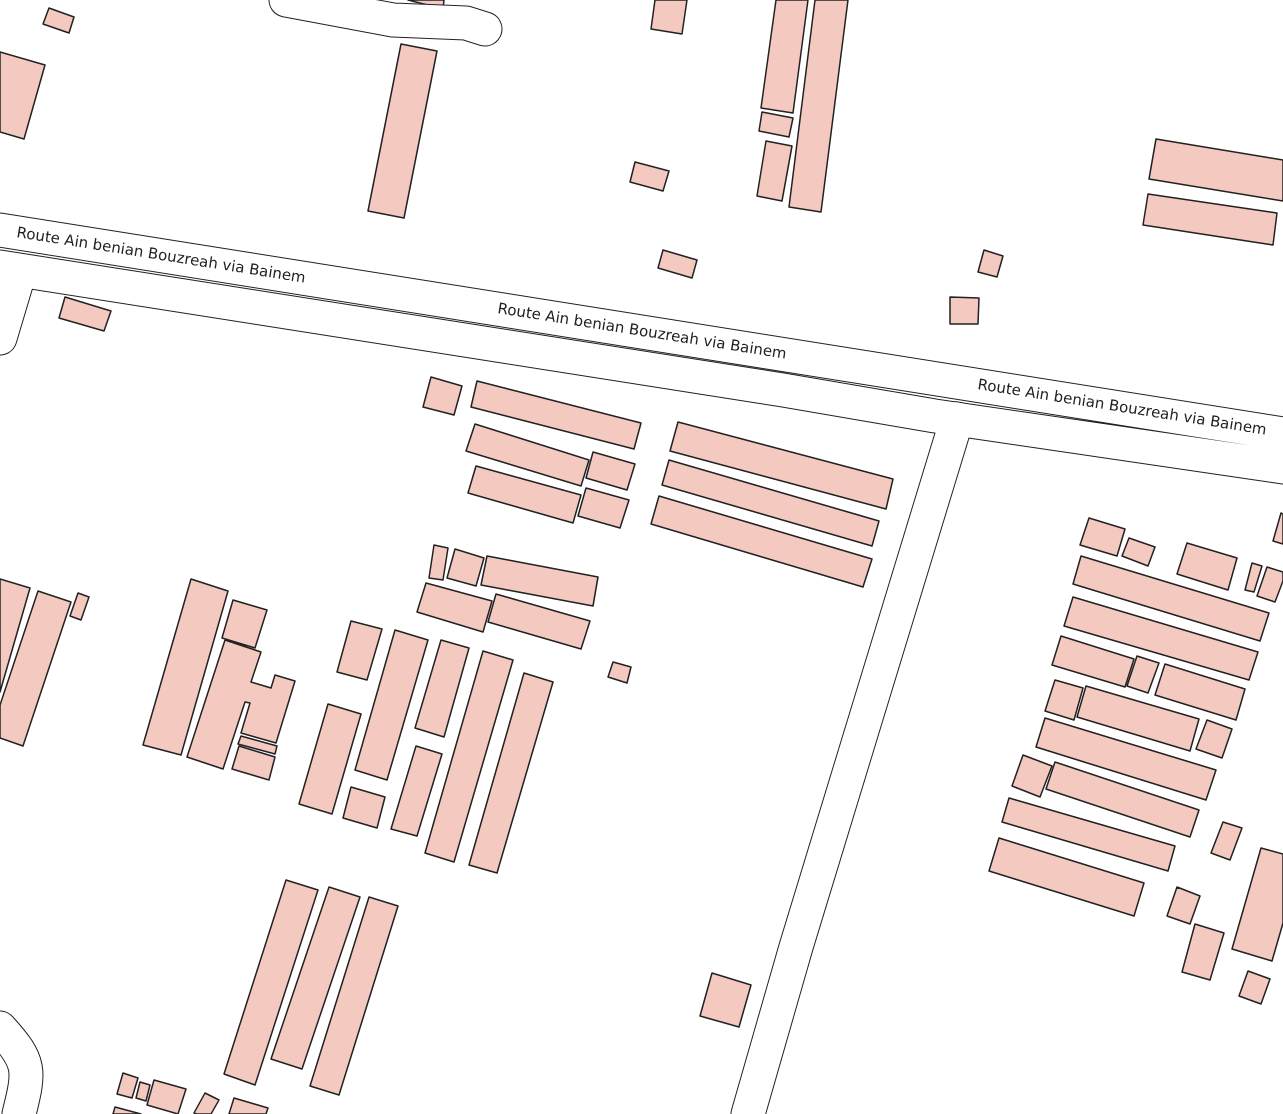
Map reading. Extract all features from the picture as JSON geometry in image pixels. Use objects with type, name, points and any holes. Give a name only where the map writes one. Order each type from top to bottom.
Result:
[{"type":"main road","points":[[286,0],[393,20],[466,23],[485,28]]},
{"type":"main road","name":"Route Ain benian Bouzreah via Bainem","points":[[0,230],[1283,434]]},
{"type":"main road","points":[[0,339],[10,269],[957,419],[1283,467]]},
{"type":"main road","points":[[748,1114],[796,947],[957,419]]},
{"type":"main road","points":[[0,1028],[21,1053],[25,1063],[27,1075],[19,1114]]},
{"type":"building","points":[[408,0],[444,0],[443,9]]},
{"type":"building","points":[[655,0],[687,0],[682,34],[651,29]]},
{"type":"building","points":[[776,0],[808,0],[793,113],[761,108]]},
{"type":"building","points":[[815,0],[848,0],[821,212],[789,207]]},
{"type":"building","points":[[49,8],[74,17],[69,33],[43,24]]},
{"type":"building","points":[[401,44],[437,51],[404,218],[368,211]]},
{"type":"building","points":[[0,52],[45,65],[24,139],[0,132]]},
{"type":"building","points":[[762,112],[793,118],[789,137],[759,131]]},
{"type":"building","points":[[1156,139],[1283,160],[1283,201],[1149,179]]},
{"type":"building","points":[[766,141],[792,146],[782,201],[757,196]]},
{"type":"building","points":[[635,162],[669,171],[663,191],[630,182]]},
{"type":"building","points":[[1148,194],[1277,213],[1273,245],[1143,225]]},
{"type":"building","points":[[663,250],[697,260],[692,278],[658,268]]},
{"type":"building","points":[[984,250],[1003,256],[997,277],[978,272]]},
{"type":"building","points":[[65,297],[111,311],[104,331],[59,318]]},
{"type":"building","points":[[950,297],[979,298],[978,324],[950,324]]},
{"type":"building","points":[[431,377],[462,386],[454,415],[423,407]]},
{"type":"building","points":[[477,381],[641,423],[634,449],[471,407]]},
{"type":"building","points":[[678,422],[893,479],[886,509],[670,451]]},
{"type":"building","points":[[475,424],[589,460],[581,486],[466,451]]},
{"type":"building","points":[[593,452],[635,464],[627,490],[586,478]]},
{"type":"building","points":[[669,460],[879,521],[872,546],[662,485]]},
{"type":"building","points":[[476,466],[581,495],[573,523],[468,493]]},
{"type":"building","points":[[586,488],[629,500],[620,528],[578,516]]},
{"type":"building","points":[[659,496],[872,559],[863,587],[651,524]]},
{"type":"building","points":[[1281,513],[1283,514],[1283,544],[1273,541]]},
{"type":"building","points":[[1089,518],[1125,529],[1117,556],[1080,545]]},
{"type":"building","points":[[1129,538],[1155,547],[1148,566],[1122,556]]},
{"type":"building","points":[[1187,543],[1237,558],[1228,590],[1177,574]]},
{"type":"building","points":[[434,545],[448,548],[443,580],[429,578]]},
{"type":"building","points":[[455,549],[484,558],[476,586],[447,578]]},
{"type":"building","points":[[487,556],[598,577],[593,606],[481,585]]},
{"type":"building","points":[[1081,556],[1269,613],[1260,641],[1073,584]]},
{"type":"building","points":[[1252,563],[1262,566],[1254,592],[1245,590]]},
{"type":"building","points":[[1267,567],[1283,572],[1283,581],[1275,602],[1257,596]]},
{"type":"building","points":[[0,579],[30,588],[0,692]]},
{"type":"building","points":[[191,579],[228,591],[181,755],[143,745]]},
{"type":"building","points":[[426,583],[492,601],[483,632],[417,612]]},
{"type":"building","points":[[38,591],[71,602],[23,746],[0,738],[0,705]]},
{"type":"building","points":[[78,593],[89,597],[81,620],[70,616]]},
{"type":"building","points":[[496,594],[590,621],[581,649],[488,622]]},
{"type":"building","points":[[1073,597],[1258,652],[1249,680],[1064,626]]},
{"type":"building","points":[[233,600],[267,610],[255,648],[222,638]]},
{"type":"building","points":[[351,621],[382,629],[367,680],[337,672]]},
{"type":"building","points":[[395,630],[428,640],[387,780],[355,770]]},
{"type":"building","points":[[1061,636],[1134,659],[1125,687],[1052,665]]},
{"type":"building","points":[[225,640],[261,652],[251,682],[271,688],[275,675],[295,681],[276,743],[241,733],[250,703],[245,702],[223,769],[187,757]]},
{"type":"building","points":[[441,640],[469,648],[444,737],[415,728]]},
{"type":"building","points":[[483,651],[513,660],[454,862],[425,853]]},
{"type":"building","points":[[1137,656],[1159,663],[1148,693],[1127,686]]},
{"type":"building","points":[[613,662],[631,667],[627,683],[608,677]]},
{"type":"building","points":[[1165,664],[1245,689],[1236,720],[1155,695]]},
{"type":"building","points":[[524,673],[553,682],[497,873],[469,865]]},
{"type":"building","points":[[1055,680],[1083,688],[1074,720],[1045,711]]},
{"type":"building","points":[[1086,686],[1199,719],[1190,751],[1077,717]]},
{"type":"building","points":[[328,704],[361,714],[332,814],[299,804]]},
{"type":"building","points":[[1045,718],[1216,770],[1206,800],[1036,747]]},
{"type":"building","points":[[1207,720],[1232,729],[1222,758],[1196,749]]},
{"type":"building","points":[[241,736],[277,746],[275,754],[238,744]]},
{"type":"building","points":[[239,746],[275,757],[269,780],[232,769]]},
{"type":"building","points":[[416,746],[442,754],[417,836],[391,829]]},
{"type":"building","points":[[1023,755],[1052,766],[1040,797],[1012,786]]},
{"type":"building","points":[[1055,762],[1199,810],[1190,837],[1046,789]]},
{"type":"building","points":[[351,787],[385,797],[377,828],[343,818]]},
{"type":"building","points":[[1009,798],[1175,846],[1168,871],[1002,822]]},
{"type":"building","points":[[1223,822],[1242,828],[1230,860],[1211,853]]},
{"type":"building","points":[[999,838],[1144,883],[1134,916],[989,871]]},
{"type":"building","points":[[1261,848],[1283,854],[1283,923],[1272,961],[1232,949]]},
{"type":"building","points":[[286,880],[318,890],[255,1085],[224,1074]]},
{"type":"building","points":[[329,887],[360,897],[302,1069],[271,1059]]},
{"type":"building","points":[[1177,887],[1200,896],[1190,924],[1167,916]]},
{"type":"building","points":[[369,897],[398,906],[339,1095],[310,1086]]},
{"type":"building","points":[[1195,924],[1224,933],[1210,980],[1182,972]]},
{"type":"building","points":[[1248,971],[1270,979],[1261,1004],[1239,996]]},
{"type":"building","points":[[712,973],[751,985],[739,1027],[700,1016]]},
{"type":"building","points":[[123,1073],[138,1078],[132,1098],[117,1094]]},
{"type":"building","points":[[154,1080],[186,1089],[178,1114],[147,1105]]},
{"type":"building","points":[[140,1082],[150,1085],[146,1101],[136,1098]]},
{"type":"building","points":[[205,1093],[219,1100],[211,1114],[194,1113]]},
{"type":"building","points":[[234,1098],[268,1108],[266,1114],[229,1114]]},
{"type":"building","points":[[115,1107],[141,1114],[113,1114]]}]
